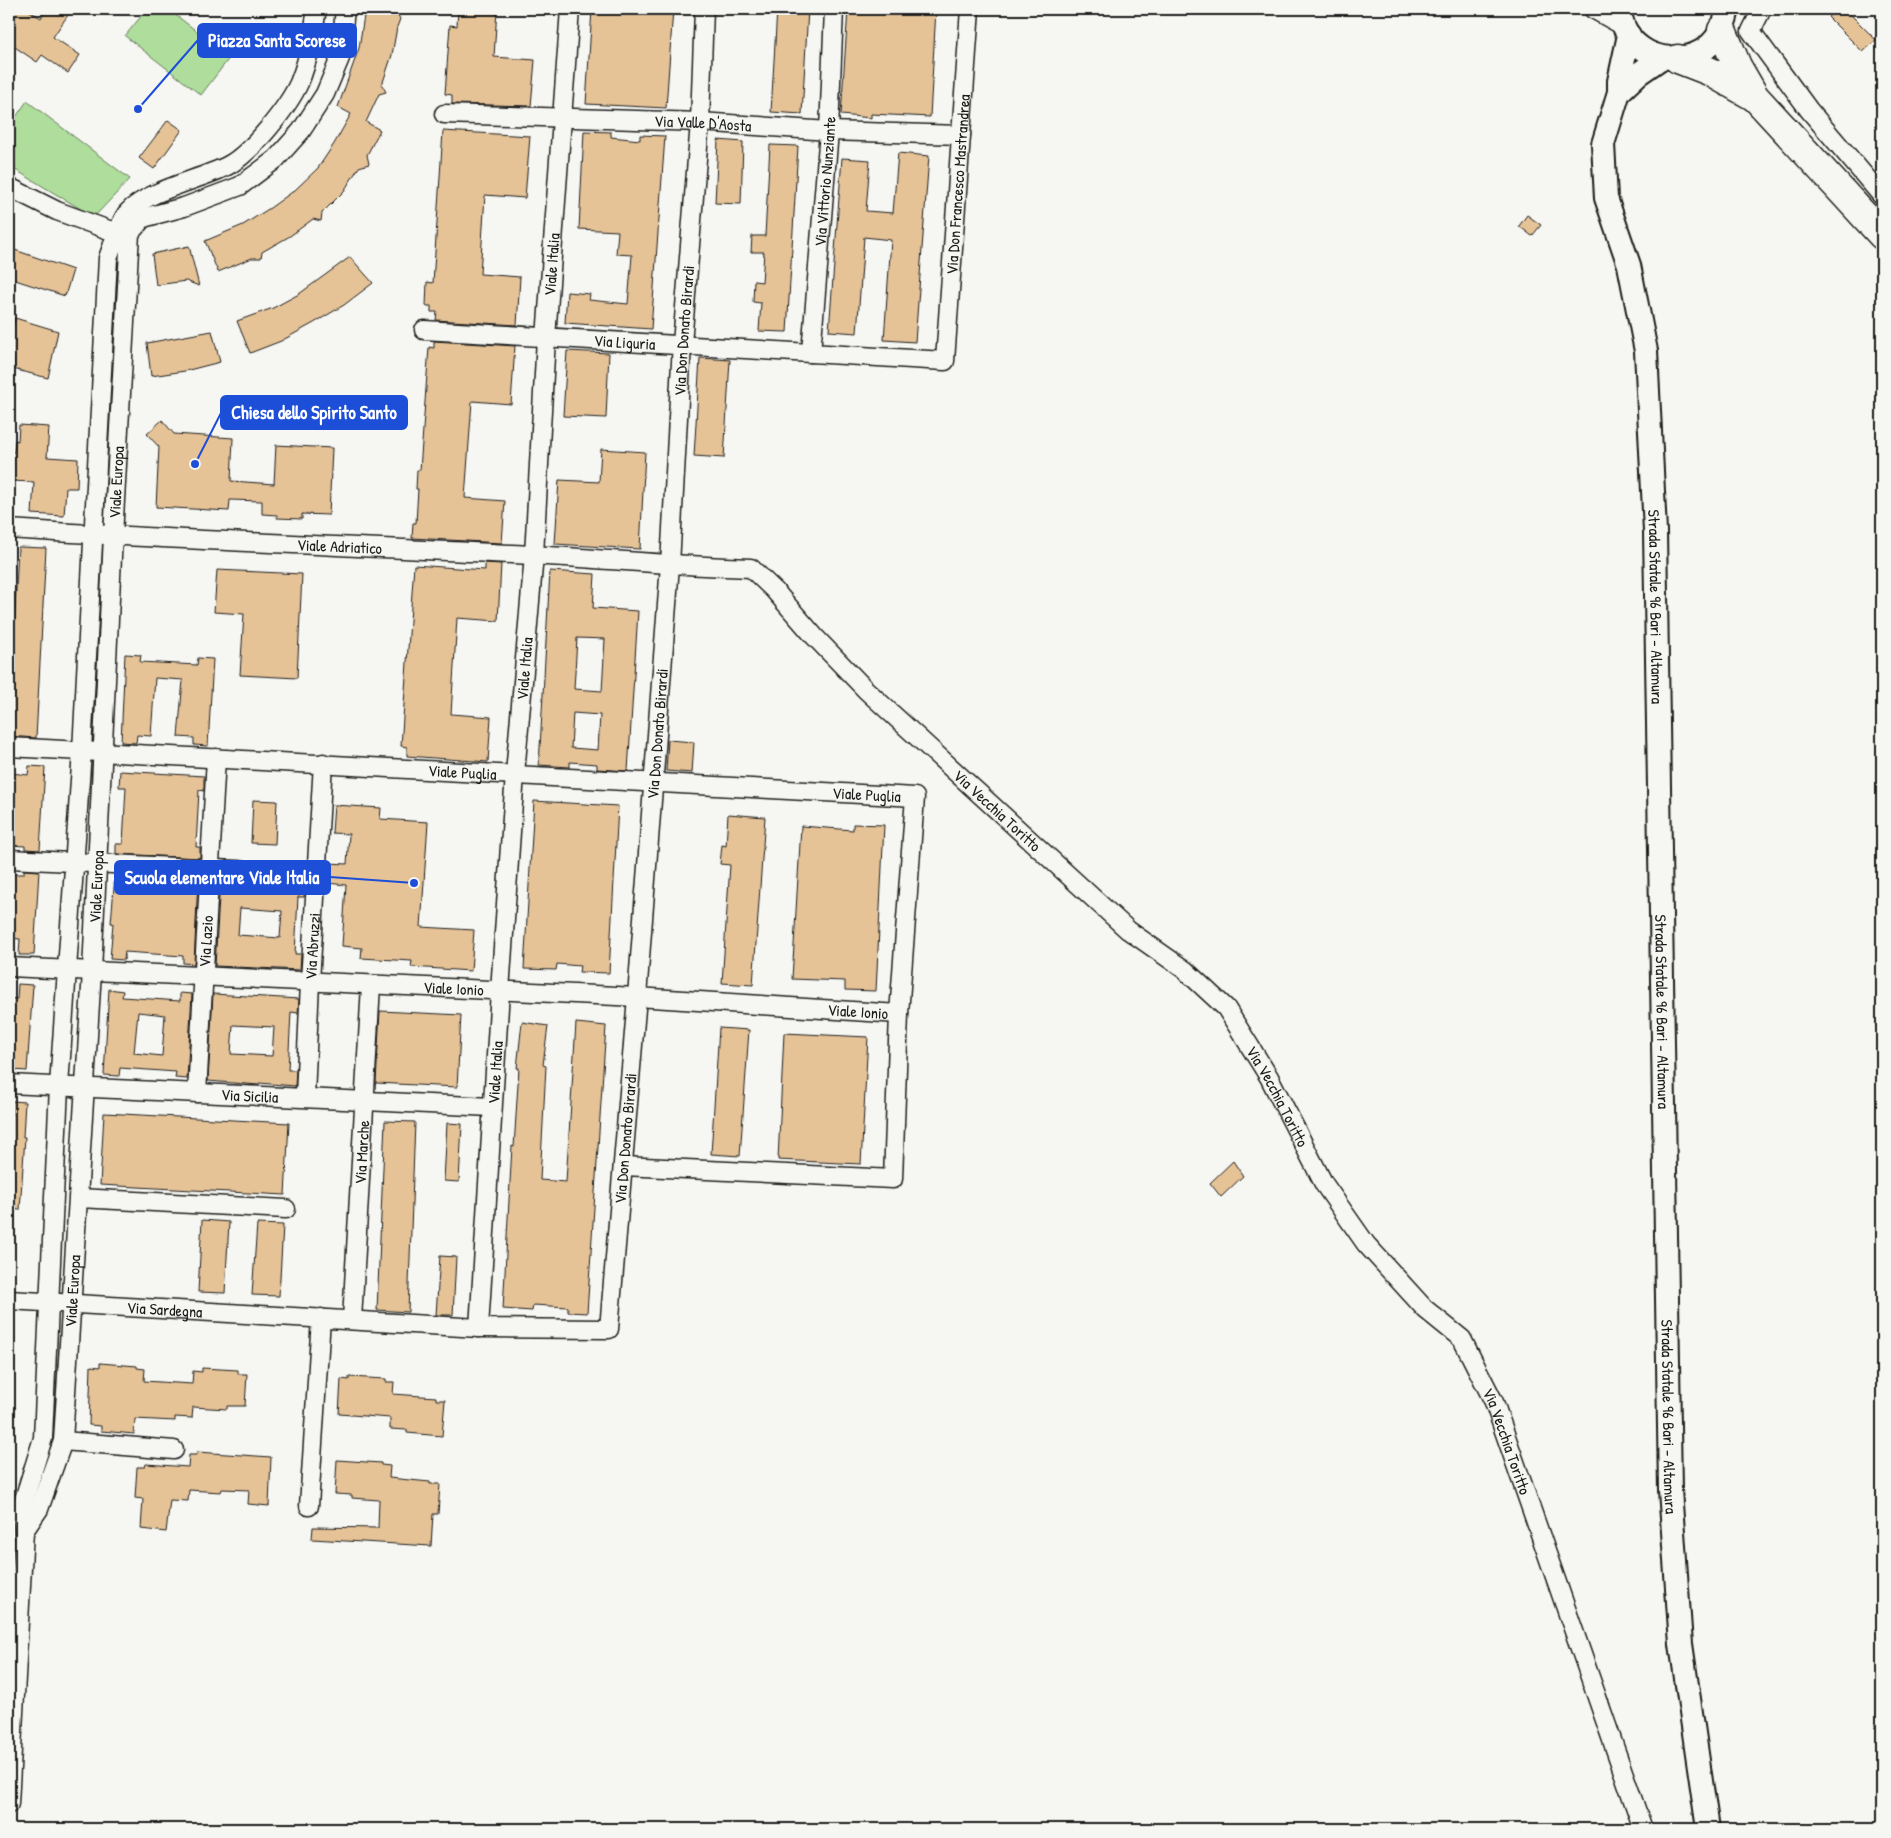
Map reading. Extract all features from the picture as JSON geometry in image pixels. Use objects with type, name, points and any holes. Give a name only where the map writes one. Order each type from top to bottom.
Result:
[{"type":"highway","points":[[1725,19],[1727,46],[1755,97],[1882,235]]},
{"type":"highway","points":[[1669,58],[1709,71],[1755,97]]},
{"type":"street","points":[[124,233],[127,213],[152,195],[229,165],[254,145],[278,116],[299,84],[312,40],[317,9]]},
{"type":"street","points":[[124,233],[143,218],[184,207],[240,186],[276,159],[300,131],[325,94],[340,58],[345,9]]},
{"type":"street","name":"Viale Italia","points":[[479,1328],[500,991],[515,774],[534,555],[546,338],[570,9]]},
{"type":"street","name":"Via Don Donato Birardi","points":[[479,1328],[609,1329],[670,565],[682,344],[700,122],[704,9]]},
{"type":"street","name":"Via Vittorio Nunziante","points":[[811,353],[829,131],[834,9]]},
{"type":"street","name":"Via Don Francesco Mastrandrea","points":[[944,361],[970,9]]},
{"type":"street","points":[[1593,9],[1623,23],[1645,51],[1669,58]]},
{"type":"street","points":[[1762,9],[1750,31],[1809,110],[1882,196]]},
{"type":"street","points":[[1619,92],[1638,74],[1669,58],[1694,55],[1708,47],[1725,19]]},
{"type":"street","name":"Strada Statale 96 Bari - Altamura","points":[[1623,23],[1619,92],[1603,144],[1606,198],[1629,266],[1646,351],[1655,531],[1670,1490],[1681,1644],[1708,1829]]},
{"type":"street","name":"Via Valle D'Aosta","points":[[444,114],[700,122],[829,131],[961,135]]},
{"type":"street","points":[[9,187],[57,211],[124,233]]},
{"type":"street","name":"Viale Europa","points":[[9,1804],[24,1531],[22,1509],[43,1438],[59,1086],[82,751],[108,258],[124,233]]},
{"type":"street","name":"Viale Europa","points":[[24,1531],[39,1509],[64,1441],[92,971],[113,536],[124,233]]},
{"type":"street","name":"Via Liguria","points":[[424,330],[944,361]]},
{"type":"street","name":"Viale Adriatico","points":[[9,529],[113,536],[534,555],[670,565]]},
{"type":"street","name":"Via Vecchia Toritto","points":[[670,565],[751,568],[775,591],[847,670],[925,744],[1128,930],[1185,970],[1226,1008],[1269,1077],[1324,1184],[1366,1244],[1425,1309],[1462,1339],[1494,1402],[1643,1829]]},
{"type":"street","name":"Viale Puglia","points":[[9,747],[915,797],[899,1014]]},
{"type":"street","name":"Via Lazio","points":[[197,1093],[216,758]]},
{"type":"street","name":"Via Abruzzi","points":[[305,1098],[323,764]]},
{"type":"street","points":[[9,859],[316,874]]},
{"type":"street","name":"Viale Ionio","points":[[9,967],[637,997],[899,1014]]},
{"type":"street","name":"Via Marche","points":[[352,1320],[371,985]]},
{"type":"street","points":[[623,1166],[892,1179],[899,1014]]},
{"type":"street","name":"Via Sicilia","points":[[9,1084],[492,1107]]},
{"type":"street","points":[[79,1198],[286,1209]]},
{"type":"street","name":"Via Sardegna","points":[[9,1300],[479,1328]]},
{"type":"street","points":[[310,1506],[321,1318]]},
{"type":"street","points":[[64,1441],[174,1450]]},
{"type":"street","points":[[9,1521],[24,1531]]},
{"type":"green space","points":[[147,9],[168,9],[230,57],[201,95],[125,36]]},
{"type":"green space","points":[[27,101],[130,179],[94,217],[9,166],[9,127]]},
{"type":"building","points":[[9,9],[26,9],[41,18],[47,9],[72,9],[53,37],[80,55],[68,73],[42,55],[37,62],[9,43]]},
{"type":"building","points":[[365,9],[398,9],[400,19],[392,55],[382,85],[386,92],[379,94],[366,122],[380,130],[367,155],[369,164],[359,167],[344,191],[322,213],[321,221],[313,219],[290,236],[262,252],[261,258],[252,258],[218,272],[205,241],[243,225],[295,190],[318,168],[351,114],[338,107],[359,48]]},
{"type":"building","points":[[458,9],[497,9],[494,57],[535,60],[531,106],[452,104],[452,95],[445,94],[450,25],[457,26]]},
{"type":"building","points":[[592,9],[673,9],[666,108],[586,104]]},
{"type":"building","points":[[777,9],[808,9],[802,114],[771,112]]},
{"type":"building","points":[[848,9],[936,9],[930,117],[871,114],[871,118],[841,115]]},
{"type":"building","points":[[1836,9],[1845,9],[1876,40],[1863,52],[1828,17]]},
{"type":"building","points":[[168,120],[182,130],[154,169],[139,158]]},
{"type":"building","points":[[443,131],[530,136],[525,198],[485,195],[480,274],[520,277],[517,325],[436,320],[437,312],[431,312],[431,306],[426,306],[427,282],[433,283]]},
{"type":"building","points":[[584,131],[611,132],[611,137],[640,140],[640,135],[665,136],[651,329],[565,323],[567,292],[590,294],[589,300],[628,304],[632,255],[616,254],[618,231],[579,229]]},
{"type":"building","points":[[718,140],[743,142],[741,204],[715,203]]},
{"type":"building","points":[[770,145],[798,146],[787,332],[759,331],[761,303],[753,302],[754,281],[762,282],[764,252],[751,252],[752,236],[765,236]]},
{"type":"building","points":[[898,153],[929,156],[915,342],[884,340],[891,240],[864,237],[857,333],[829,331],[842,158],[870,160],[866,211],[893,213]]},
{"type":"building","points":[[1527,215],[1541,225],[1532,236],[1519,226]]},
{"type":"building","points":[[189,246],[199,286],[186,281],[156,285],[152,254]]},
{"type":"building","points":[[9,248],[73,270],[65,296],[9,278]]},
{"type":"building","points":[[350,257],[373,283],[344,305],[314,323],[281,341],[250,353],[237,321],[273,308],[299,294]]},
{"type":"building","points":[[15,318],[58,331],[48,378],[13,369],[14,361],[9,359],[9,325],[13,327]]},
{"type":"building","points":[[212,331],[220,362],[185,371],[151,376],[147,343]]},
{"type":"building","points":[[434,341],[515,346],[511,404],[472,401],[465,498],[505,501],[502,543],[412,538],[413,523],[416,523],[417,470],[420,470],[429,347],[434,348]]},
{"type":"building","points":[[567,351],[609,353],[606,418],[563,416]]},
{"type":"building","points":[[700,358],[730,360],[724,458],[694,456]]},
{"type":"building","points":[[162,420],[174,434],[233,438],[231,481],[274,484],[276,445],[332,448],[329,515],[302,514],[302,519],[277,518],[277,515],[262,514],[262,501],[230,500],[229,511],[156,507],[159,447],[147,434]]},
{"type":"building","points":[[19,425],[49,427],[47,457],[78,459],[77,488],[66,488],[64,516],[32,514],[34,482],[9,481],[9,452],[14,452],[15,440],[18,441]]},
{"type":"building","points":[[601,449],[645,452],[640,549],[555,544],[559,480],[599,482]]},
{"type":"building","points":[[18,547],[46,548],[36,738],[9,736]]},
{"type":"building","points":[[485,563],[501,564],[498,621],[457,618],[451,714],[491,717],[488,762],[407,756],[407,747],[401,746],[414,565],[485,570]]},
{"type":"building","points":[[217,570],[302,574],[297,678],[240,675],[244,614],[214,612]]},
{"type":"building","points":[[550,571],[595,574],[593,608],[638,611],[628,771],[597,769],[597,764],[570,762],[570,767],[539,765]],"holes":[[[577,638],[605,639],[602,691],[574,689]],[[573,713],[600,715],[598,750],[571,748]]]},
{"type":"building","points":[[125,654],[141,655],[140,662],[197,665],[198,658],[213,659],[208,746],[194,745],[194,738],[178,737],[183,680],[155,678],[151,736],[137,735],[136,743],[121,742]]},
{"type":"building","points":[[668,740],[694,742],[692,773],[666,771]]},
{"type":"building","points":[[29,766],[45,767],[40,850],[25,849],[25,846],[9,845],[11,773],[28,775]]},
{"type":"building","points":[[120,771],[204,776],[204,791],[199,790],[196,847],[200,847],[200,858],[116,854],[116,844],[123,844],[126,787],[119,787]]},
{"type":"building","points":[[253,800],[277,801],[275,844],[251,843]]},
{"type":"building","points":[[534,801],[618,806],[609,973],[579,972],[580,966],[557,964],[556,970],[524,969]]},
{"type":"building","points":[[334,805],[381,808],[380,819],[428,822],[421,927],[474,930],[471,971],[411,967],[412,961],[361,958],[362,948],[342,946],[346,885],[327,883],[328,863],[347,864],[349,834],[332,833]]},
{"type":"building","points":[[728,814],[765,817],[753,985],[722,983],[730,865],[720,864],[722,845],[726,846]]},
{"type":"building","points":[[853,824],[884,825],[876,991],[845,990],[845,981],[792,979],[801,826],[853,830]]},
{"type":"building","points":[[24,870],[39,871],[34,955],[19,955],[20,939],[9,938],[9,874],[24,874]]},
{"type":"building","points":[[115,875],[198,879],[194,964],[183,963],[183,956],[125,952],[124,960],[110,959]]},
{"type":"building","points":[[220,880],[305,884],[304,897],[298,897],[295,954],[301,954],[300,970],[215,966]],"holes":[[[240,908],[282,911],[280,938],[238,935]]]},
{"type":"building","points":[[18,984],[33,985],[27,1071],[13,1070],[14,1056],[9,1056],[9,998],[17,999]]},
{"type":"building","points":[[109,989],[123,991],[122,997],[180,1001],[180,993],[192,994],[187,1079],[175,1078],[176,1072],[120,1068],[119,1076],[104,1075]],"holes":[[[138,1012],[165,1015],[162,1056],[134,1053]]]},
{"type":"building","points":[[213,994],[299,999],[298,1013],[291,1012],[288,1070],[296,1070],[295,1086],[208,1081]],"holes":[[[233,1025],[274,1027],[272,1056],[231,1054]]]},
{"type":"building","points":[[380,1011],[461,1015],[457,1087],[376,1083]]},
{"type":"building","points":[[522,1022],[548,1026],[543,1065],[546,1066],[540,1180],[566,1182],[576,1023],[606,1026],[587,1313],[568,1312],[568,1307],[533,1305],[532,1311],[503,1309],[512,1146],[514,1147],[519,1068],[517,1068]]},
{"type":"building","points":[[719,1028],[749,1030],[740,1156],[711,1154]]},
{"type":"building","points":[[784,1033],[868,1037],[861,1164],[778,1160]]},
{"type":"building","points":[[12,1101],[25,1102],[23,1137],[25,1137],[20,1210],[9,1209],[9,1115],[11,1115]]},
{"type":"building","points":[[104,1113],[289,1123],[285,1195],[100,1185]]},
{"type":"building","points":[[385,1121],[415,1122],[408,1312],[377,1310]]},
{"type":"building","points":[[447,1123],[462,1124],[459,1182],[444,1181]]},
{"type":"building","points":[[1233,1161],[1243,1176],[1221,1197],[1210,1183]]},
{"type":"building","points":[[202,1220],[229,1222],[225,1293],[198,1292]]},
{"type":"building","points":[[257,1224],[283,1225],[279,1296],[252,1295]]},
{"type":"building","points":[[440,1256],[456,1257],[453,1315],[436,1315]]},
{"type":"building","points":[[100,1363],[137,1366],[137,1368],[145,1369],[144,1381],[192,1384],[193,1371],[202,1372],[202,1368],[238,1370],[238,1374],[247,1374],[245,1406],[227,1406],[227,1409],[193,1407],[192,1418],[175,1417],[175,1421],[135,1419],[134,1434],[101,1431],[101,1426],[89,1425],[91,1366],[100,1367]]},
{"type":"building","points":[[349,1377],[386,1379],[386,1382],[394,1382],[393,1394],[436,1397],[436,1400],[445,1400],[442,1436],[407,1433],[407,1430],[390,1429],[390,1418],[339,1414],[341,1379],[349,1380]]},
{"type":"building","points":[[197,1452],[271,1457],[269,1506],[248,1504],[249,1490],[222,1489],[221,1492],[189,1490],[188,1501],[170,1500],[166,1532],[141,1529],[143,1499],[135,1498],[137,1467],[145,1467],[146,1464],[188,1467],[189,1455],[196,1455]]},
{"type":"building","points":[[337,1460],[381,1463],[381,1465],[390,1466],[389,1478],[440,1484],[438,1514],[433,1514],[431,1546],[312,1539],[313,1527],[378,1528],[379,1500],[352,1498],[352,1495],[335,1494]]},
{"type":"place","name":"Piazza Santa Scorese","points":[[138,109]]},
{"type":"place","name":"Chiesa dello Spirito Santo","points":[[195,464]]},
{"type":"place","name":"Scuola elementare Viale Italia","points":[[414,883]]}]
